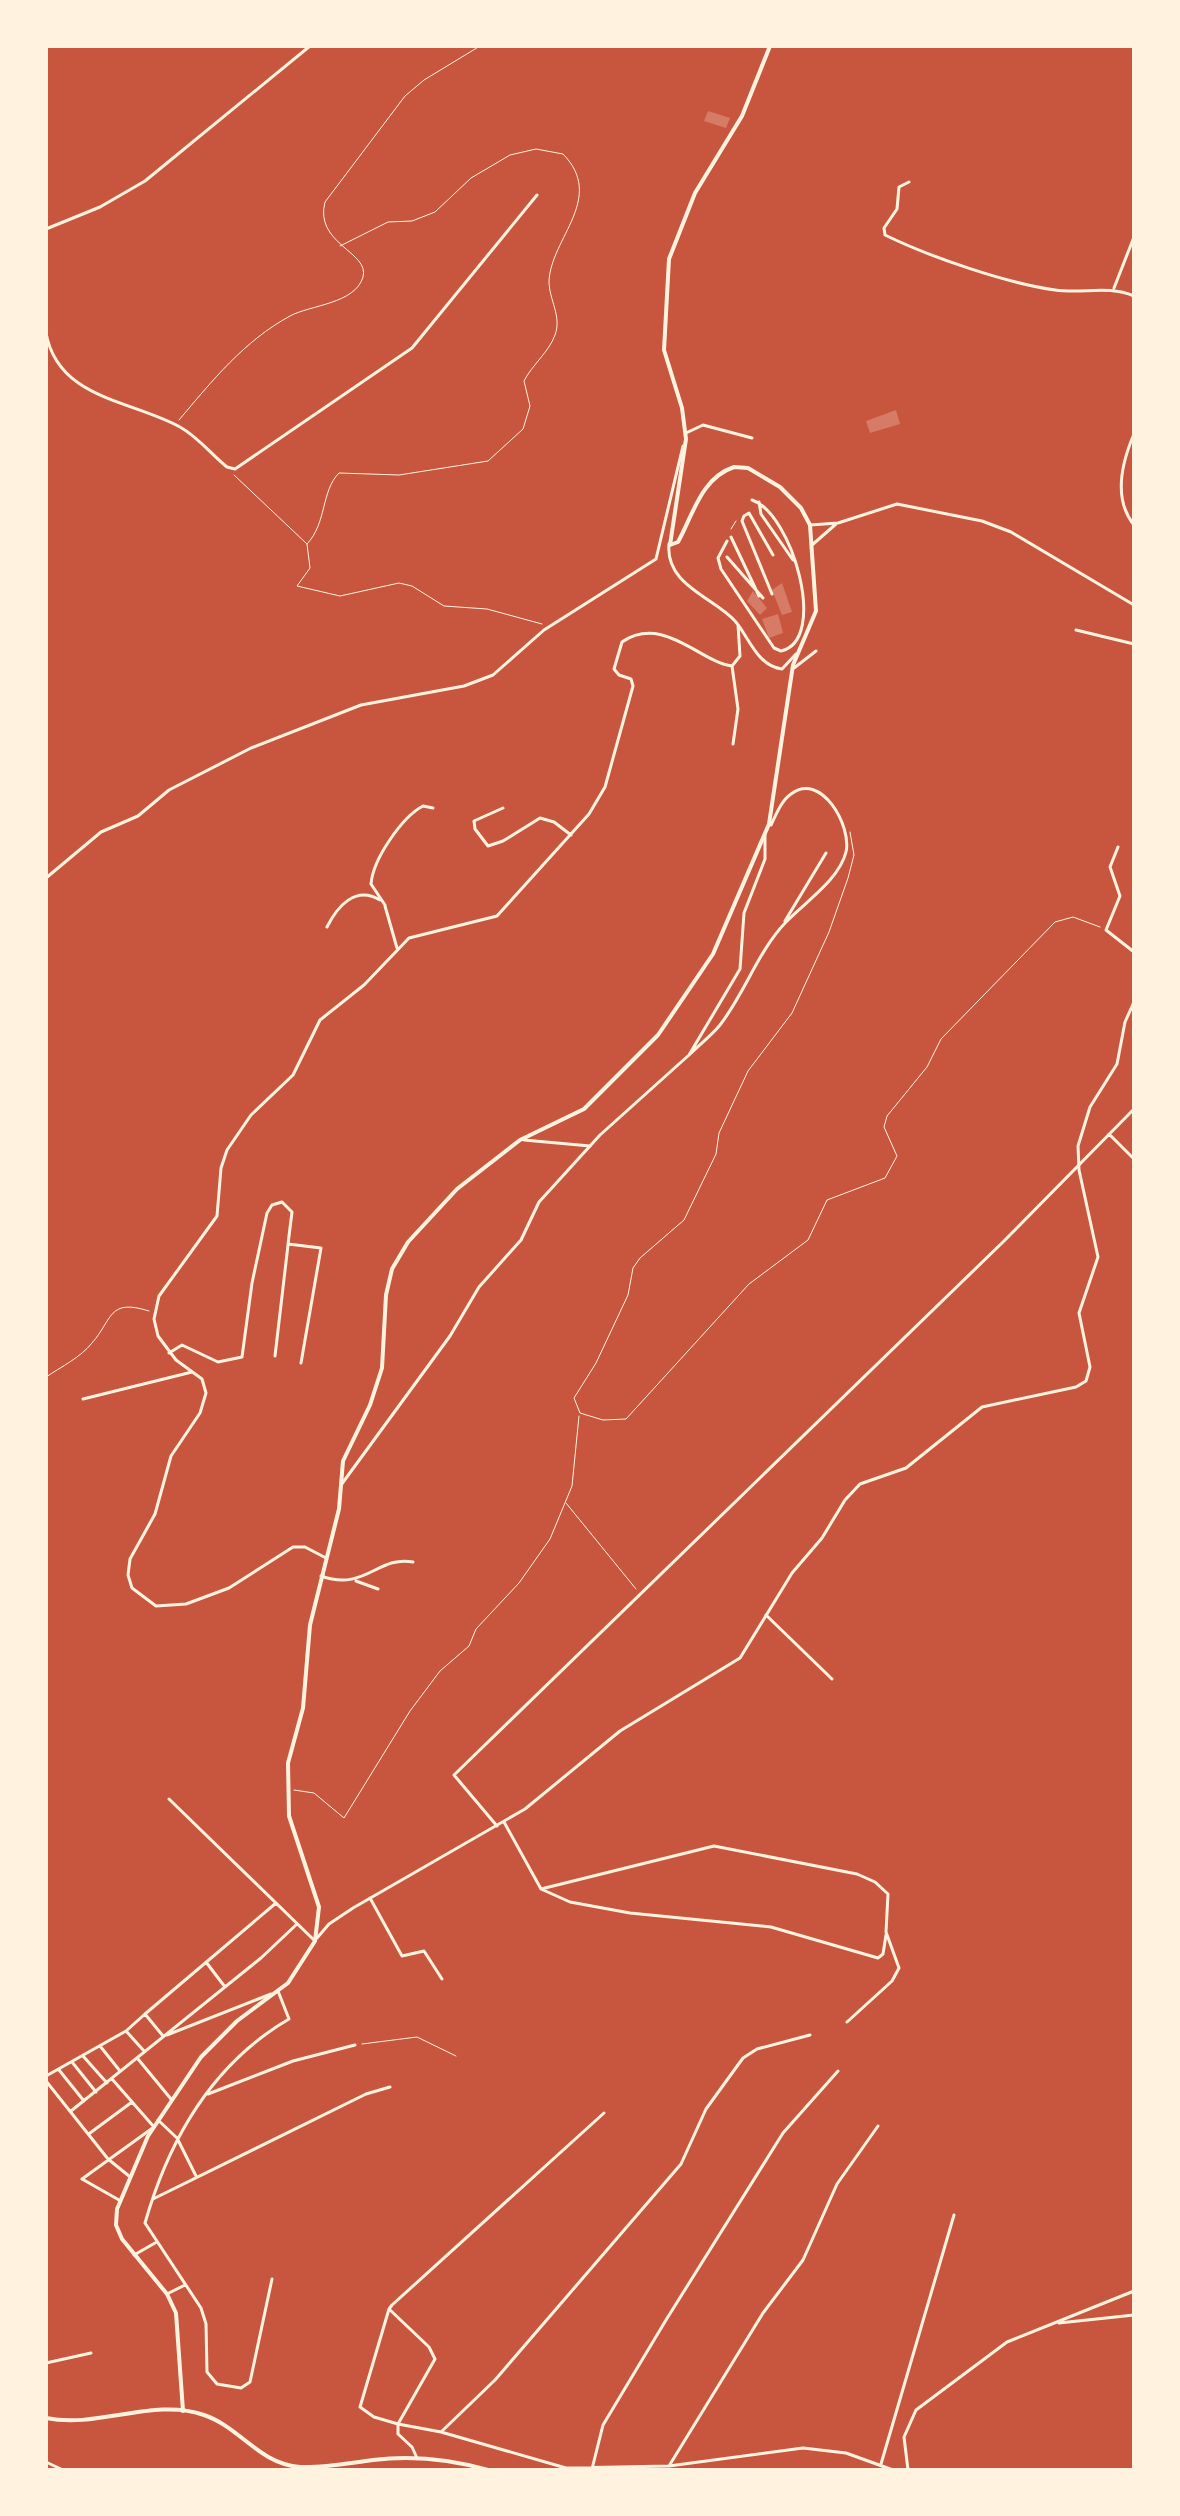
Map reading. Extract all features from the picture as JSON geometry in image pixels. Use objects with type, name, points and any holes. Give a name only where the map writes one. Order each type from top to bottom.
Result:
[{"type":"main road","points":[[183,2411],[179,2378],[180,2327],[167,2294],[134,2255],[116,2225],[119,2200],[158,2120],[211,2046],[297,1972],[315,1941],[319,1907],[291,1824],[286,1790],[290,1749],[303,1708],[310,1625],[345,1454],[370,1405],[381,1373],[385,1299],[396,1261],[408,1242],[452,1193],[520,1140],[584,1109],[662,1030],[713,954],[765,835],[792,670],[801,637],[816,606],[810,525],[801,508],[780,487],[748,468],[734,467],[712,482],[693,508],[678,542],[672,547],[669,543],[686,436],[664,350],[671,252],[701,179],[746,109],[770,46]]},
{"type":"main road","points":[[46,2418],[83,2421],[183,2411],[210,2417],[262,2455],[293,2466],[417,2458],[450,2459],[488,2470]]},
{"type":"main road","points":[[797,2470],[838,2470]]},
{"type":"street","points":[[46,229],[100,207],[145,181],[310,46]]},
{"type":"street","points":[[909,182],[899,187],[897,209],[884,228],[885,235],[910,247],[1032,285],[1072,291],[1114,288],[1134,296]]},
{"type":"street","points":[[46,333],[56,364],[76,385],[175,424],[227,467],[238,467],[412,348],[537,195]]},
{"type":"street","points":[[1114,288],[1134,237]]},
{"type":"street","points":[[46,878],[98,834],[138,816],[186,780],[261,743],[361,705],[484,680],[501,670],[549,626],[656,559],[686,436],[703,425],[752,438]]},
{"type":"street","points":[[1134,434],[1126,456],[1121,496],[1124,509],[1134,525]]},
{"type":"street","points":[[727,557],[761,597],[729,539],[718,558],[720,567],[773,647],[785,651],[801,637],[802,601],[795,563],[789,540],[759,502],[752,500]]},
{"type":"street","points":[[759,502],[761,514],[795,563]]},
{"type":"street","points":[[810,525],[838,523],[897,504],[982,521],[1011,532],[1134,605]]},
{"type":"street","points":[[772,594],[742,518],[749,513],[773,555]]},
{"type":"street","points":[[812,545],[838,523]]},
{"type":"street","points":[[669,543],[669,556],[683,579],[738,625],[759,655],[772,666],[786,667],[796,654]]},
{"type":"street","points":[[733,744],[738,709],[732,666],[740,656],[738,625]]},
{"type":"street","points":[[1076,630],[1134,644]]},
{"type":"street","points":[[326,1558],[305,1547],[293,1547],[222,1591],[180,1606],[156,1606],[133,1590],[128,1578],[130,1559],[157,1509],[171,1456],[205,1400],[205,1384],[169,1353],[155,1329],[155,1313],[167,1281],[217,1216],[222,1161],[238,1133],[295,1072],[320,1020],[364,985],[397,948],[417,934],[495,918],[594,807],[605,787],[633,687],[631,679],[619,675],[614,667],[623,641],[647,636],[679,639],[732,666]]},
{"type":"street","points":[[792,670],[816,651]]},
{"type":"street","points":[[689,1055],[741,966],[744,913],[765,859],[765,835],[785,800],[801,790],[817,793],[829,802],[845,827],[847,846],[840,864],[783,925]]},
{"type":"street","points":[[397,948],[385,905],[371,884],[377,865],[413,812],[423,806],[433,808]]},
{"type":"street","points":[[503,808],[474,821],[475,829],[488,846],[503,841],[538,818],[548,819],[571,835]]},
{"type":"street","points":[[1118,847],[1110,867],[1120,896],[1106,930],[1134,952]]},
{"type":"street","points":[[341,1485],[453,1332],[479,1287],[521,1242],[539,1202],[590,1146],[721,1024],[826,853]]},
{"type":"street","points":[[327,927],[338,907],[353,897],[371,895],[385,905]]},
{"type":"street","points":[[169,1799],[315,1941],[329,1924],[504,1822],[546,1793],[622,1729],[737,1661],[794,1571],[860,1484],[906,1468],[982,1407],[1076,1387],[1086,1381],[1090,1367],[1079,1313],[1095,1272],[1098,1254],[1078,1165],[1078,1146],[1085,1118],[1117,1064],[1125,1022],[1134,1002]]},
{"type":"street","points":[[497,1826],[454,1775],[1134,1109]]},
{"type":"street","points":[[1109,1134],[1134,1159]]},
{"type":"street","points":[[520,1140],[590,1146]]},
{"type":"street","points":[[169,1353],[182,1345],[218,1362],[242,1357],[252,1283],[267,1213],[277,1203],[286,1203],[291,1210],[275,1356]]},
{"type":"street","points":[[288,1244],[321,1248],[301,1363]]},
{"type":"street","points":[[83,1399],[193,1372]]},
{"type":"street","points":[[355,1580],[397,1562],[413,1562]]},
{"type":"street","points":[[321,1576],[355,1580],[378,1589]]},
{"type":"street","points":[[766,1615],[832,1679]]},
{"type":"street","points":[[504,1822],[541,1889],[570,1902],[599,1909],[771,1927],[878,1958],[883,1956],[889,1895],[873,1881],[857,1874],[729,1848],[696,1848],[541,1889]]},
{"type":"street","points":[[370,1898],[401,1954],[405,1957],[424,1951],[442,1979]]},
{"type":"street","points":[[129,2176],[108,2159],[46,2079],[126,2031],[276,1903]]},
{"type":"street","points":[[71,2111],[225,1987],[297,1924]]},
{"type":"street","points":[[847,2022],[898,1971],[898,1961],[886,1932]]},
{"type":"street","points":[[206,1962],[225,1987]]},
{"type":"street","points":[[163,2036],[193,2028],[277,1992],[289,2019],[267,2031],[230,2062],[205,2095],[177,2138],[145,2226],[205,2319],[208,2376],[217,2384],[243,2388],[252,2374],[272,2279]]},
{"type":"street","points":[[145,2014],[163,2036]]},
{"type":"street","points":[[126,2031],[144,2052]]},
{"type":"street","points":[[441,2432],[495,2380],[681,2165],[706,2109],[745,2056],[757,2049],[810,2035]]},
{"type":"street","points":[[205,2095],[267,2070],[355,2045]]},
{"type":"street","points":[[100,2046],[121,2071]]},
{"type":"street","points":[[82,2056],[107,2083]]},
{"type":"street","points":[[137,2058],[171,2099]]},
{"type":"street","points":[[72,2062],[96,2092]]},
{"type":"street","points":[[58,2070],[84,2101]]},
{"type":"street","points":[[592,2469],[597,2441],[607,2417],[682,2294],[783,2133],[838,2071]]},
{"type":"street","points":[[112,2079],[154,2127],[82,2179],[119,2200]]},
{"type":"street","points":[[153,2199],[366,2094],[390,2087]]},
{"type":"street","points":[[89,2134],[132,2102]]},
{"type":"street","points":[[604,2113],[389,2309],[360,2409],[398,2424],[441,2432],[557,2467],[669,2466],[803,2448],[846,2453],[893,2470]]},
{"type":"street","points":[[158,2120],[177,2138],[197,2177]]},
{"type":"street","points":[[669,2466],[763,2313],[803,2260],[837,2184],[878,2126]]},
{"type":"street","points":[[881,2464],[954,2215]]},
{"type":"street","points":[[134,2255],[155,2243]]},
{"type":"street","points":[[167,2294],[185,2285]]},
{"type":"street","points":[[908,2470],[904,2437],[916,2410],[998,2347],[1134,2291]]},
{"type":"street","points":[[389,2309],[432,2350],[435,2359],[398,2424],[398,2434],[412,2447],[417,2458]]},
{"type":"street","points":[[1051,2324],[1134,2315]]},
{"type":"street","points":[[46,2358],[91,2353]]},
{"type":"street","points":[[46,2462],[63,2470]]},
{"type":"path","points":[[175,424],[243,349],[286,318],[337,299],[361,282],[362,265],[329,234],[324,220],[324,205],[328,196],[360,159],[405,96],[424,80],[480,46]]},
{"type":"path","points":[[655,46],[666,46]]},
{"type":"path","points":[[307,544],[323,519],[333,482],[339,473],[399,475],[488,461],[523,429],[530,406],[524,381],[551,345],[557,329],[549,280],[578,207],[576,179],[569,161],[559,152],[536,149],[510,155],[471,178],[435,212],[412,221],[388,222],[340,246]]},
{"type":"path","points":[[227,467],[307,544],[310,568],[297,586],[340,596],[399,583],[412,586],[444,606],[487,609],[549,626]]},
{"type":"path","points":[[286,1790],[314,1793],[344,1818],[410,1711],[440,1671],[469,1646],[476,1629],[539,1555],[557,1526],[572,1486],[580,1413],[574,1398],[596,1363],[628,1295],[633,1268],[640,1258],[684,1220],[716,1154],[719,1133],[748,1071],[792,1013],[829,932],[854,855],[854,839],[845,827]]},
{"type":"path","points":[[580,1413],[603,1420],[626,1419],[749,1284],[808,1240],[827,1200],[885,1178],[897,1156],[884,1127],[887,1116],[927,1067],[950,1028],[1050,926],[1073,917],[1106,930]]},
{"type":"path","points":[[46,1377],[92,1344],[111,1313],[132,1307],[155,1313]]},
{"type":"path","points":[[564,1501],[640,1595]]},
{"type":"path","points":[[355,2045],[414,2037],[456,2056]]},
{"type":"building","points":[[708,111],[730,118],[726,128],[704,121]]},
{"type":"building","points":[[896,410],[900,424],[870,433],[866,421]]},
{"type":"building","points":[[782,583],[792,612],[782,615],[772,590]]},
{"type":"building","points":[[753,591],[767,608],[760,615],[747,601]]},
{"type":"building","points":[[778,614],[783,633],[769,638],[762,619]]}]
